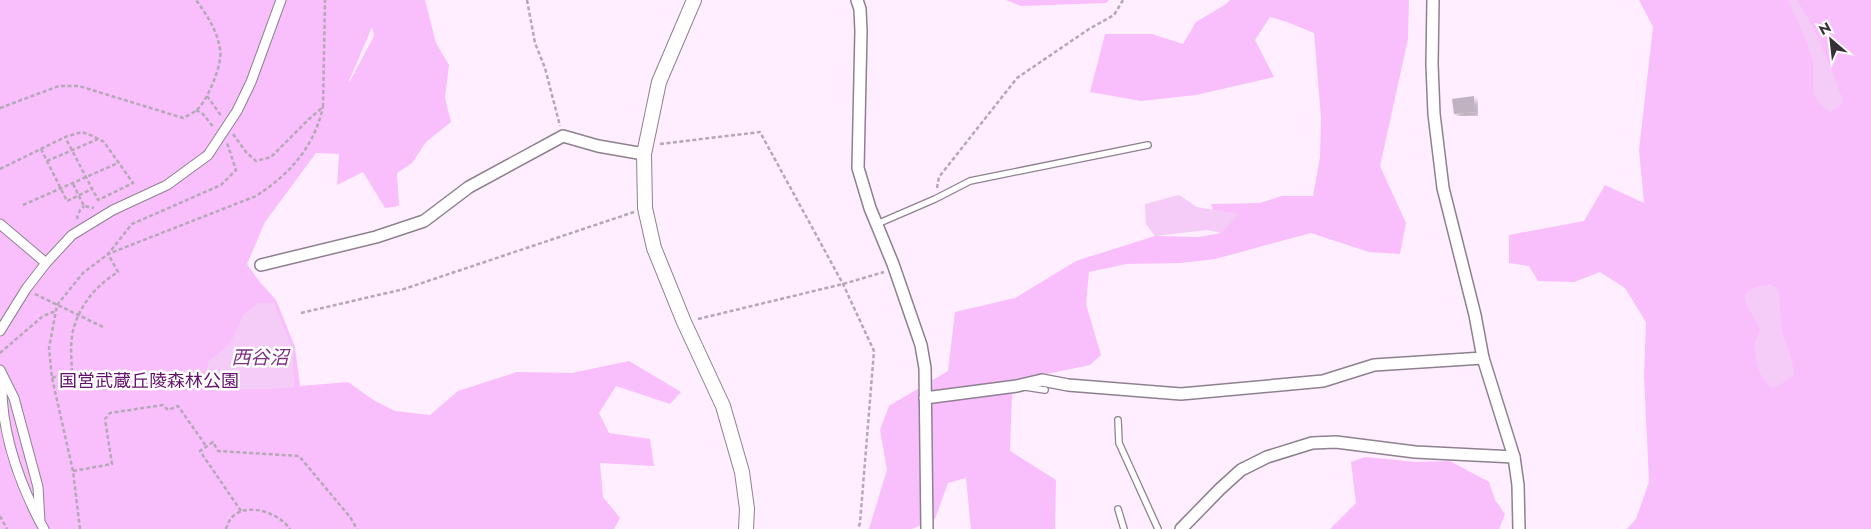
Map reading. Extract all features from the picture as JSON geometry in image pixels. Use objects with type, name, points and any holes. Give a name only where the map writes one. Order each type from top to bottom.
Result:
[{"type":"street","points":[[0,331],[26,289],[72,234],[100,218],[167,186],[208,156],[252,82],[281,0]]},
{"type":"street","points":[[694,0],[660,82],[645,150],[645,208],[654,248],[684,322],[724,406],[742,472],[747,509],[746,529]]},
{"type":"street","points":[[857,0],[860,9],[861,31],[858,168],[921,345],[925,368],[928,529]]},
{"type":"street","points":[[1433,0],[1432,64],[1434,114],[1443,188],[1475,315],[1483,358],[1514,457],[1518,485],[1520,529]]},
{"type":"street","points":[[261,265],[376,237],[424,221],[469,187],[563,136],[598,146],[645,150]]},
{"type":"street","points":[[0,224],[46,263]]},
{"type":"street","points":[[925,398],[1017,386],[1042,380],[1068,385],[1181,394],[1323,381],[1374,365],[1483,358]]},
{"type":"street","points":[[1,374],[1,396],[6,430],[27,498],[42,526]]},
{"type":"street","points":[[1,374],[14,398],[38,487],[42,526]]},
{"type":"street","points":[[1181,529],[1241,470],[1267,457],[1312,443],[1336,442],[1415,452],[1514,457]]},
{"type":"lane","points":[[877,224],[935,199],[970,181],[1148,145]]},
{"type":"lane","points":[[1017,386],[1045,390]]},
{"type":"lane","points":[[1118,420],[1119,443],[1158,529]]},
{"type":"lane","points":[[1118,510],[1124,529]]},
{"type":"path","points":[[0,108],[59,86],[79,86],[183,118],[196,110],[207,96],[216,78],[221,51],[214,27],[196,0]]},
{"type":"path","points":[[108,254],[256,196],[277,183],[309,145],[319,125],[323,107],[325,0]]},
{"type":"path","points":[[527,0],[535,42],[545,68],[554,109],[563,136]]},
{"type":"path","points":[[935,199],[939,177],[1017,78],[1089,29],[1114,15],[1123,0]]},
{"type":"path","points":[[207,96],[223,120]]},
{"type":"path","points":[[229,128],[246,152],[256,161],[271,157],[323,107]]},
{"type":"path","points":[[196,110],[203,114],[216,130]]},
{"type":"path","points":[[0,168],[65,137],[82,132],[104,142],[133,183],[98,200],[65,137]]},
{"type":"path","points":[[645,150],[760,132],[843,284],[874,351],[858,529]]},
{"type":"path","points":[[80,529],[73,471],[52,378],[49,348],[57,305],[83,273],[108,254],[132,224],[221,185],[236,170],[228,145],[222,137]]},
{"type":"path","points":[[47,161],[98,138]]},
{"type":"path","points":[[40,149],[67,202],[92,190]]},
{"type":"path","points":[[23,205],[118,162]]},
{"type":"path","points":[[73,184],[84,206],[94,208],[100,218]]},
{"type":"path","points":[[301,313],[404,289],[645,208]]},
{"type":"path","points":[[52,378],[72,370],[72,340],[74,326],[79,315],[88,298],[102,282],[118,272],[108,254]]},
{"type":"path","points":[[684,322],[843,284],[884,272],[893,264]]},
{"type":"path","points":[[26,289],[103,327]]},
{"type":"path","points":[[0,353],[43,316],[56,311]]},
{"type":"path","points":[[73,471],[112,464],[105,419],[110,413],[163,405],[168,410],[178,406],[206,447]]},
{"type":"path","points":[[241,510],[200,450],[213,442],[218,451],[299,456],[357,529]]},
{"type":"path","points":[[226,529],[227,522],[241,510],[259,509],[269,513],[290,529]]},
{"type":"path","points":[[0,516],[7,529]]},
{"type":"green space","name":"国営武蔵丘陵森林公園","points":[[0,0],[425,0],[436,43],[449,65],[445,98],[451,122],[426,142],[412,163],[397,173],[399,206],[385,208],[363,172],[337,185],[339,154],[316,153],[265,222],[247,264],[276,300],[295,347],[300,386],[348,382],[375,401],[395,411],[430,415],[458,391],[517,372],[572,373],[629,361],[681,392],[670,404],[616,386],[599,413],[609,433],[650,439],[654,466],[600,463],[603,497],[620,518],[614,529],[0,529]],"holes":[[[372,27],[374,36],[350,81],[349,81]]]},
{"type":"green space","points":[[1006,0],[1109,0],[1106,3],[1021,6]]},
{"type":"green space","points":[[1230,0],[1409,0],[1408,39],[1380,166],[1406,223],[1400,254],[1369,252],[1311,233],[1215,259],[1181,263],[1126,264],[1089,272],[1086,304],[1101,355],[1090,365],[1037,376],[1012,393],[1010,451],[1056,480],[1055,529],[971,529],[966,478],[948,483],[935,519],[912,529],[869,529],[887,470],[880,430],[889,406],[948,371],[955,312],[1015,298],[1076,261],[1155,236],[1199,237],[1221,233],[1211,204],[1260,203],[1282,196],[1313,196],[1320,157],[1321,118],[1314,33],[1270,17],[1255,40],[1274,77],[1196,95],[1141,101],[1090,92],[1105,34],[1152,34],[1183,44],[1196,22]]},
{"type":"green space","points":[[1639,0],[1871,0],[1871,529],[1627,529],[1636,519],[1649,482],[1644,376],[1646,322],[1625,288],[1600,272],[1574,282],[1538,281],[1529,266],[1509,263],[1509,235],[1584,221],[1605,185],[1644,203],[1639,150],[1653,27]]},
{"type":"green space","points":[[1365,457],[1416,462],[1450,461],[1489,482],[1495,500],[1505,514],[1499,529],[1330,529],[1356,503],[1351,462]]},
{"type":"water","points":[[1788,0],[1797,0],[1817,36],[1833,73],[1843,102],[1838,108],[1830,112],[1821,106],[1813,93],[1813,61]]},
{"type":"water","points":[[1179,195],[1197,207],[1239,214],[1221,233],[1207,230],[1155,236],[1146,224],[1145,204]]},
{"type":"water","points":[[1771,284],[1779,290],[1782,332],[1792,360],[1794,375],[1777,387],[1772,388],[1764,380],[1758,368],[1755,344],[1760,329],[1745,299],[1746,294],[1750,290]]},
{"type":"water","name":"西谷沼","points":[[258,303],[274,303],[292,349],[295,387],[212,389],[206,377],[208,362],[231,342],[243,315]]},
{"type":"building","points":[[1474,96],[1475,112],[1454,114],[1452,99]]}]
